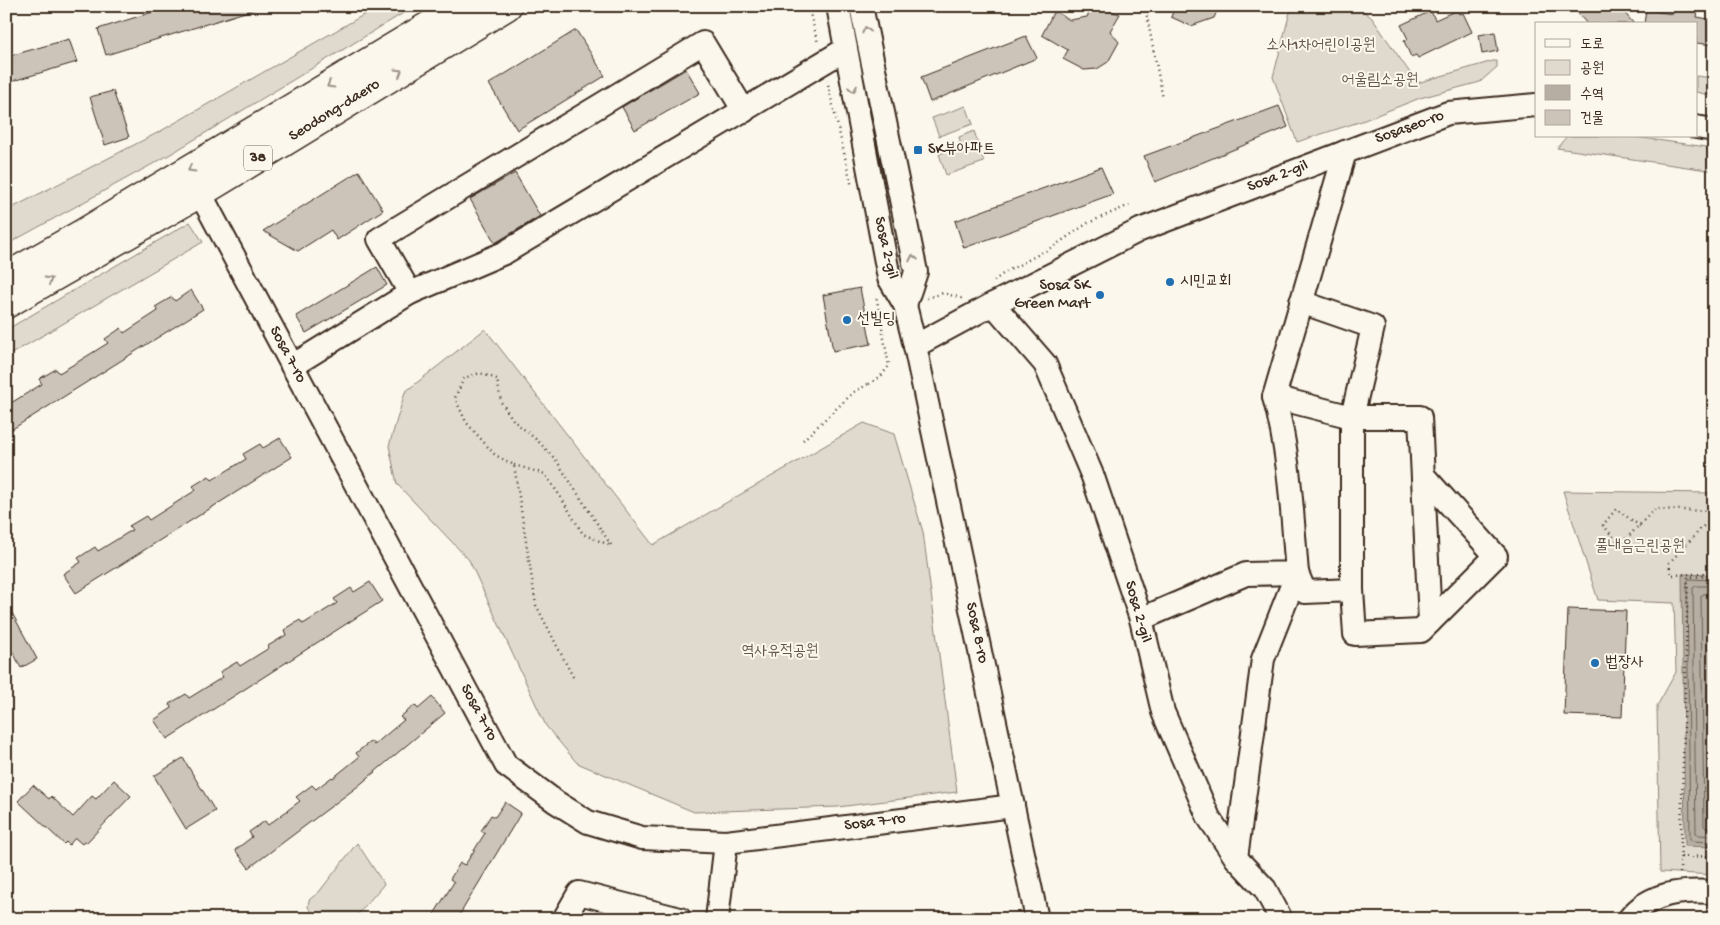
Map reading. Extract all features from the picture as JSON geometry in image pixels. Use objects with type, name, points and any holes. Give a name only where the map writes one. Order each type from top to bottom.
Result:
[{"type":"main road","name":"Seodong-daero","points":[[6,277],[80,235],[462,6]]},
{"type":"main road","name":"Seodong-daero","points":[[6,304],[200,193],[507,6]]},
{"type":"street","name":"Sosa 2-gil","points":[[838,6],[889,278],[905,305]]},
{"type":"street","name":"Sosa 2-gil","points":[[861,6],[916,272],[905,305]]},
{"type":"street","points":[[410,293],[379,240],[703,43],[744,111]]},
{"type":"street","points":[[292,366],[410,293],[504,253],[846,49]]},
{"type":"street","name":"Sosaseo-ro","points":[[1345,152],[1448,113],[1535,105]]},
{"type":"street","points":[[1698,127],[1714,130]]},
{"type":"street","points":[[1345,152],[1274,397],[1280,418],[1289,480],[1297,573],[1305,592],[1352,590]]},
{"type":"street","name":"Sosa 2-gil","points":[[915,346],[992,294],[1140,230],[1345,152]]},
{"type":"street","name":"Sosa 7-ro","points":[[200,193],[506,765],[556,802],[588,822],[642,838],[726,842],[1013,806]]},
{"type":"street","name":"Sosa 2-gil","points":[[992,294],[1045,364],[1093,477],[1140,619],[1163,712],[1209,818],[1236,858],[1265,889],[1281,919]]},
{"type":"street","points":[[1301,302],[1373,327],[1352,417],[1352,590],[1355,634],[1421,631],[1496,556],[1423,475]]},
{"type":"street","name":"Sosa 8-ro","points":[[905,305],[1036,919]]},
{"type":"street","points":[[1274,397],[1352,417],[1420,417],[1430,622]]},
{"type":"street","points":[[1140,619],[1246,574],[1297,573]]},
{"type":"street","points":[[1236,858],[1263,659],[1297,573]]},
{"type":"street","points":[[716,919],[726,842]]},
{"type":"street","points":[[1632,915],[1666,893],[1714,892]]},
{"type":"street","points":[[564,919],[579,893],[668,917]]},
{"type":"path","points":[[808,6],[852,188]]},
{"type":"path","points":[[1144,6],[1163,100]]},
{"type":"path","points":[[992,294],[1004,273],[1054,246],[1088,223],[1132,204]]},
{"type":"path","points":[[869,384],[880,378],[889,366],[876,293]]},
{"type":"path","points":[[905,305],[943,293],[961,298],[969,295]]},
{"type":"path","points":[[480,374],[497,379],[501,402],[514,421],[556,460],[611,546],[583,534],[545,474],[514,465],[495,455],[466,422],[454,398],[464,378],[480,374]]},
{"type":"path","points":[[803,440],[854,392],[880,378]]},
{"type":"path","points":[[514,465],[536,605],[573,677]]},
{"type":"path","points":[[1640,526],[1616,509],[1603,525],[1620,545],[1640,526],[1656,509],[1711,511],[1714,515],[1669,563],[1671,575],[1714,574]]},
{"type":"path","points":[[1680,879],[1688,576],[1714,574]]},
{"type":"path","points":[[1681,856],[1714,856]]},
{"type":"green space","points":[[379,6],[415,6],[169,155],[6,245],[6,211],[159,132]]},
{"type":"green space","name":"소사1차어린이공원","points":[[1310,6],[1358,6],[1372,18],[1417,83],[1493,61],[1497,61],[1497,67],[1480,82],[1420,98],[1362,121],[1297,142],[1273,77],[1290,12]]},
{"type":"green space","points":[[1698,76],[1714,78],[1714,96],[1698,92]]},
{"type":"green space","points":[[966,106],[973,124],[939,136],[932,118]]},
{"type":"green space","points":[[974,131],[984,162],[946,175],[939,154],[961,146],[959,137]]},
{"type":"green space","points":[[1565,138],[1642,138],[1714,148],[1714,171],[1557,148]]},
{"type":"green space","points":[[190,222],[203,242],[6,357],[6,330]]},
{"type":"green space","name":"역사유적공원","points":[[485,329],[653,545],[864,423],[894,434],[923,532],[957,792],[838,807],[694,812],[577,763],[546,726],[469,560],[397,484],[389,446],[405,392]]},
{"type":"green space","name":"풀내음근린공원","points":[[1563,491],[1714,493],[1714,875],[1660,872],[1657,706],[1676,672],[1674,603],[1598,600]]},
{"type":"green space","points":[[357,843],[384,884],[354,919],[345,916],[317,919],[308,907],[309,900],[319,892]]},
{"type":"water","points":[[1682,574],[1714,575],[1714,847],[1685,846]]},
{"type":"building","points":[[172,6],[254,6],[255,9],[106,55],[98,29]]},
{"type":"building","points":[[1092,6],[1111,6],[1110,11],[1120,14],[1110,31],[1119,42],[1108,62],[1097,69],[1084,70],[1063,59],[1068,50],[1042,35],[1054,11],[1070,20],[1087,17]]},
{"type":"building","points":[[1175,6],[1219,6],[1214,18],[1191,26],[1171,17]]},
{"type":"building","points":[[1582,6],[1603,6],[1608,12],[1615,6],[1619,6],[1632,22],[1585,22],[1576,11]]},
{"type":"building","points":[[1674,8],[1698,11],[1697,17],[1714,20],[1714,45],[1698,43],[1698,22],[1644,22],[1646,10],[1673,14]]},
{"type":"building","points":[[1457,10],[1459,14],[1463,13],[1472,32],[1418,58],[1416,55],[1411,57],[1404,41],[1408,39],[1401,25],[1431,11],[1435,20]]},
{"type":"building","points":[[576,30],[605,76],[517,130],[489,84]]},
{"type":"building","points":[[1495,32],[1498,51],[1482,54],[1479,35]]},
{"type":"building","points":[[1026,36],[1037,58],[930,102],[921,77]]},
{"type":"building","points":[[69,39],[77,62],[6,83],[6,57]]},
{"type":"building","points":[[686,69],[700,93],[635,130],[622,107]]},
{"type":"building","points":[[113,91],[129,137],[105,145],[90,97]]},
{"type":"building","points":[[1279,106],[1288,127],[1155,182],[1144,156]]},
{"type":"building","points":[[1101,167],[1113,194],[964,248],[955,221]]},
{"type":"building","points":[[359,171],[383,210],[337,240],[331,230],[298,251],[263,231]]},
{"type":"building","points":[[515,173],[540,216],[495,243],[470,199]]},
{"type":"building","points":[[377,267],[387,285],[306,333],[296,316]]},
{"type":"building","name":"선빌딩","points":[[860,288],[871,344],[833,351],[823,295]]},
{"type":"building","points":[[191,290],[203,309],[6,433],[6,406],[42,384],[39,379],[56,369],[59,373],[108,343],[105,339],[121,328],[124,333],[158,311],[155,307],[172,297],[175,301]]},
{"type":"building","points":[[280,438],[292,457],[76,593],[63,574],[81,562],[78,558],[95,547],[98,551],[132,530],[129,526],[146,516],[149,520],[196,490],[193,486],[209,476],[212,480],[246,459],[243,454],[260,444],[263,448]]},
{"type":"building","points":[[370,582],[382,601],[167,739],[154,720],[172,708],[169,704],[186,694],[189,698],[223,677],[220,672],[237,662],[240,666],[269,648],[268,646],[286,635],[284,630],[300,620],[303,624],[337,603],[334,599],[351,588],[354,592]]},
{"type":"building","points":[[6,602],[37,659],[21,668],[12,650],[6,653]]},
{"type":"building","name":"법장사","points":[[1568,609],[1626,611],[1622,717],[1564,715]]},
{"type":"building","points":[[432,697],[445,713],[357,787],[249,868],[235,850],[252,837],[249,832],[265,821],[268,825],[300,801],[296,797],[312,785],[316,789],[333,778],[359,757],[356,753],[371,741],[374,745],[404,720],[400,717],[415,705],[418,709]]},
{"type":"building","points":[[183,758],[215,811],[186,829],[154,776]]},
{"type":"building","points":[[114,780],[131,796],[86,843],[82,844],[75,838],[69,845],[66,842],[64,844],[18,801],[33,785],[49,799],[51,796],[73,817],[92,796],[96,799]]},
{"type":"building","points":[[505,802],[521,813],[457,919],[431,919],[454,882],[450,879],[460,863],[465,865],[485,833],[481,831],[491,815],[495,817]]},
{"type":"place","name":"SK뷰아파트","points":[[918,150]]},
{"type":"place","name":"시민교회","points":[[1170,282]]},
{"type":"place","name":"Sosa SK Green Mart","points":[[1100,295]]},
{"type":"place","name":"선빌딩","points":[[847,320]]},
{"type":"place","name":"법장사","points":[[1595,663]]},
{"type":"park label","name":"어울림소공원","points":[[1380,81]]}]
